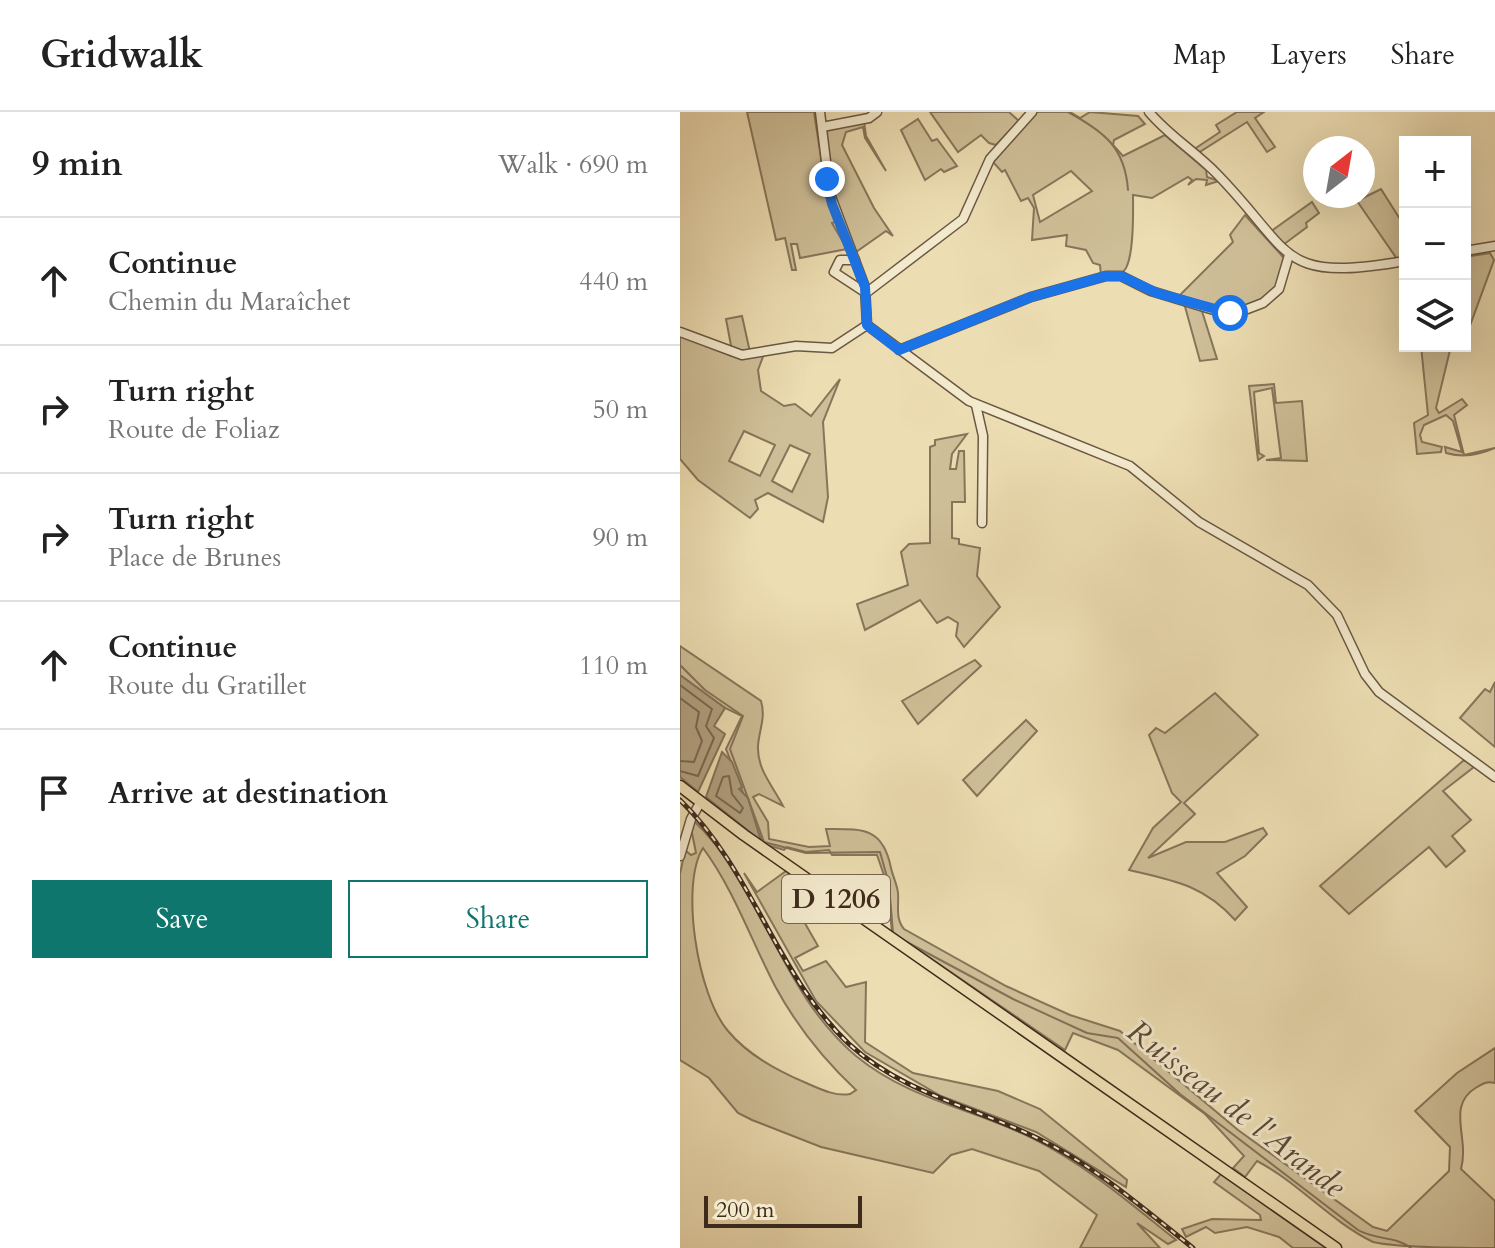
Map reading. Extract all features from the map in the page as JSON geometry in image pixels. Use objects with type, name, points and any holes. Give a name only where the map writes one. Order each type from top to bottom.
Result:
[{"type":"main road","name":"D 1206","points":[[680,786],[1336,1248]]},
{"type":"street","points":[[820,112],[832,204],[866,293],[867,325]]},
{"type":"street","points":[[822,127],[869,118],[877,112]]},
{"type":"street","points":[[866,293],[963,219],[986,164],[1032,112]]},
{"type":"street","points":[[1149,112],[1216,172],[1289,255],[1309,265],[1332,269],[1399,262]]},
{"type":"street","points":[[1471,250],[1495,246]]},
{"type":"street","points":[[899,350],[1031,297],[1106,276],[1121,276],[1146,289],[1208,308],[1242,311],[1263,303],[1279,289],[1289,255]]},
{"type":"street","points":[[855,260],[840,260],[834,272],[866,293]]},
{"type":"street","points":[[867,325],[976,405],[1130,466],[1199,522],[1308,585],[1337,615],[1365,674],[1379,692],[1495,777]]},
{"type":"street","points":[[680,332],[742,355],[796,346],[828,349],[844,342],[867,325]]},
{"type":"street","points":[[976,405],[983,436],[982,523]]},
{"type":"street","points":[[680,856],[691,819],[700,803]]},
{"type":"shaded area","points":[[747,112],[814,112],[827,197],[835,222],[832,223],[847,249],[800,258],[797,244],[791,244],[796,270],[792,270],[785,238],[776,240]]},
{"type":"shaded area","points":[[930,112],[1009,112],[1019,121],[996,145],[981,135],[958,152]]},
{"type":"shaded area","points":[[1037,112],[1070,112],[1080,118],[1090,112],[1138,116],[1145,124],[1114,140],[1113,145],[1123,156],[1165,135],[1206,170],[1207,177],[1219,181],[1206,185],[1207,180],[1196,179],[1188,185],[1192,180],[1188,177],[1152,198],[1133,195],[1132,237],[1126,269],[1119,274],[1101,275],[1100,265],[1093,263],[1086,250],[1066,246],[1067,235],[1032,240],[1034,208],[1028,198],[1021,201],[1005,170],[1002,172],[993,162]],"holes":[[[1071,171],[1092,191],[1040,222],[1033,195]]]},
{"type":"shaded area","points":[[1237,112],[1264,112],[1255,118],[1275,147],[1267,152],[1247,122],[1198,153],[1193,150],[1220,132],[1216,125]]},
{"type":"shaded area","points":[[918,119],[932,141],[937,139],[957,166],[944,172],[941,169],[925,180],[901,130]]},
{"type":"shaded area","points":[[864,122],[866,136],[886,171],[865,138],[863,127],[846,132],[842,145],[874,208],[893,236],[886,231],[856,252],[834,200],[826,131]]},
{"type":"shaded area","points":[[1381,189],[1399,218],[1399,258],[1362,208],[1375,208],[1375,192]]},
{"type":"shaded area","points":[[1304,208],[1316,208],[1319,213],[1306,223],[1307,227],[1283,245],[1270,232]]},
{"type":"shaded area","points":[[1245,215],[1284,258],[1276,290],[1250,304],[1228,308],[1178,297],[1233,242],[1230,235]]},
{"type":"shaded area","points":[[1490,253],[1494,260],[1471,323],[1471,280],[1471,256]]},
{"type":"shaded area","points":[[1184,303],[1201,308],[1217,359],[1200,361]]},
{"type":"shaded area","points":[[742,316],[750,352],[732,351],[726,319]]},
{"type":"shaded area","points":[[680,335],[732,356],[764,354],[758,370],[761,391],[784,406],[795,404],[811,416],[840,379],[823,422],[828,497],[823,522],[768,493],[755,500],[758,509],[750,518],[698,480],[680,459]],"holes":[[[744,431],[775,445],[760,476],[729,461]],[[790,445],[810,454],[792,492],[772,481]]]},
{"type":"shaded area","points":[[1422,352],[1450,352],[1436,408],[1439,413],[1462,399],[1467,405],[1454,415],[1464,455],[1446,453],[1445,447],[1462,452],[1453,421],[1446,415],[1424,425],[1420,435],[1422,442],[1442,447],[1441,452],[1417,454],[1414,423],[1428,415]]},
{"type":"shaded area","points":[[1274,384],[1276,403],[1302,401],[1307,461],[1266,460],[1281,458],[1272,388],[1254,392],[1259,453],[1264,456],[1258,460],[1249,386]]},
{"type":"shaded area","points":[[967,434],[952,454],[950,469],[956,469],[959,451],[964,451],[965,502],[952,502],[952,538],[959,539],[959,544],[980,548],[977,576],[1000,607],[964,647],[956,636],[958,623],[948,617],[937,623],[920,600],[865,630],[857,604],[908,585],[901,552],[909,544],[930,543],[930,447],[935,445],[935,440]]},
{"type":"shaded area","points":[[680,646],[761,701],[763,718],[758,755],[783,806],[759,794],[753,797],[768,822],[769,839],[809,847],[830,846],[826,829],[851,829],[877,838],[887,855],[897,890],[898,916],[904,929],[1006,986],[1070,1015],[1120,1031],[1238,1130],[1373,1227],[1387,1231],[1449,1171],[1450,1147],[1415,1111],[1457,1073],[1495,1048],[1495,1083],[1484,1083],[1467,1095],[1460,1113],[1461,1169],[1495,1201],[1495,1248],[1415,1247],[1373,1242],[1343,1224],[1287,1180],[1257,1161],[1245,1177],[1233,1168],[1244,1156],[1205,1114],[1118,1050],[1073,1033],[1065,1050],[892,932],[887,884],[877,855],[832,855],[829,850],[806,852],[787,847],[784,850],[763,844],[726,749],[742,716],[725,708],[680,675]]},
{"type":"shaded area","points":[[975,660],[981,666],[918,724],[902,701]]},
{"type":"shaded area","points":[[1495,682],[1495,747],[1460,718],[1485,689],[1490,692]]},
{"type":"shaded area","points":[[1215,693],[1258,735],[1184,803],[1195,814],[1148,858],[1186,842],[1225,842],[1263,828],[1267,834],[1245,856],[1217,873],[1247,907],[1235,920],[1199,891],[1129,870],[1153,828],[1181,802],[1172,793],[1149,735],[1156,728],[1165,733]]},
{"type":"shaded area","points":[[1026,720],[1037,731],[977,796],[963,780]]},
{"type":"shaded area","points":[[1464,760],[1474,767],[1443,791],[1471,820],[1452,836],[1465,851],[1446,867],[1429,847],[1349,914],[1320,886]]},
{"type":"shaded area","points":[[694,821],[718,847],[738,876],[808,1001],[830,1030],[856,1056],[897,1083],[1052,1148],[1107,1185],[1176,1240],[1168,1244],[1137,1223],[1160,1248],[1080,1248],[1097,1215],[1039,1171],[972,1149],[951,1155],[933,1173],[821,1147],[738,1113],[709,1078],[680,1060],[680,874],[685,850],[691,855],[696,853],[691,828]],"holes":[[[703,848],[783,1000],[811,1041],[856,1090],[850,1094],[821,1089],[763,1061],[736,1040],[717,1014],[700,967],[693,912],[696,865]]]},
{"type":"shaded area","points":[[786,871],[804,889],[790,897],[818,946],[795,958],[803,971],[826,961],[846,987],[866,982],[865,1042],[913,1073],[998,1091],[1040,1109],[1127,1180],[1126,1187],[1036,1132],[941,1096],[865,1052],[816,1001],[744,873],[757,892]]},
{"type":"shaded area","points":[[1221,1174],[1326,1248],[1293,1248],[1279,1237],[1247,1227],[1215,1233],[1206,1227],[1186,1237],[1182,1229],[1212,1219],[1261,1220],[1260,1215],[1214,1182]]},
{"type":"water","points":[[680,675],[725,708],[714,726],[725,734],[698,792],[680,777]]},
{"type":"water","points":[[722,752],[732,762],[742,787],[739,789],[748,798],[761,841],[706,797]]},
{"type":"waterway","points":[[1068,112],[1093,127],[1111,143],[1123,163],[1128,190]]},
{"type":"waterway","name":"Ruisseau de l'Arande","points":[[680,665],[705,690],[743,716],[730,749],[764,842],[806,853],[880,852],[889,884],[893,933]]},
{"type":"waterway","name":"Ruisseau de l'Arande","points":[[905,941],[1013,999],[1087,1033],[1118,1038],[1180,1094],[1358,1230],[1411,1248]]},
{"type":"railway","points":[[680,800],[706,828],[727,859],[802,987],[849,1044],[870,1061],[916,1088],[1015,1128],[1060,1150],[1119,1189],[1193,1248]]},
{"type":"route","points":[[827,179],[837,219],[865,287],[867,325],[899,350],[1031,297],[1106,276],[1121,276],[1157,293],[1230,313]]}]
